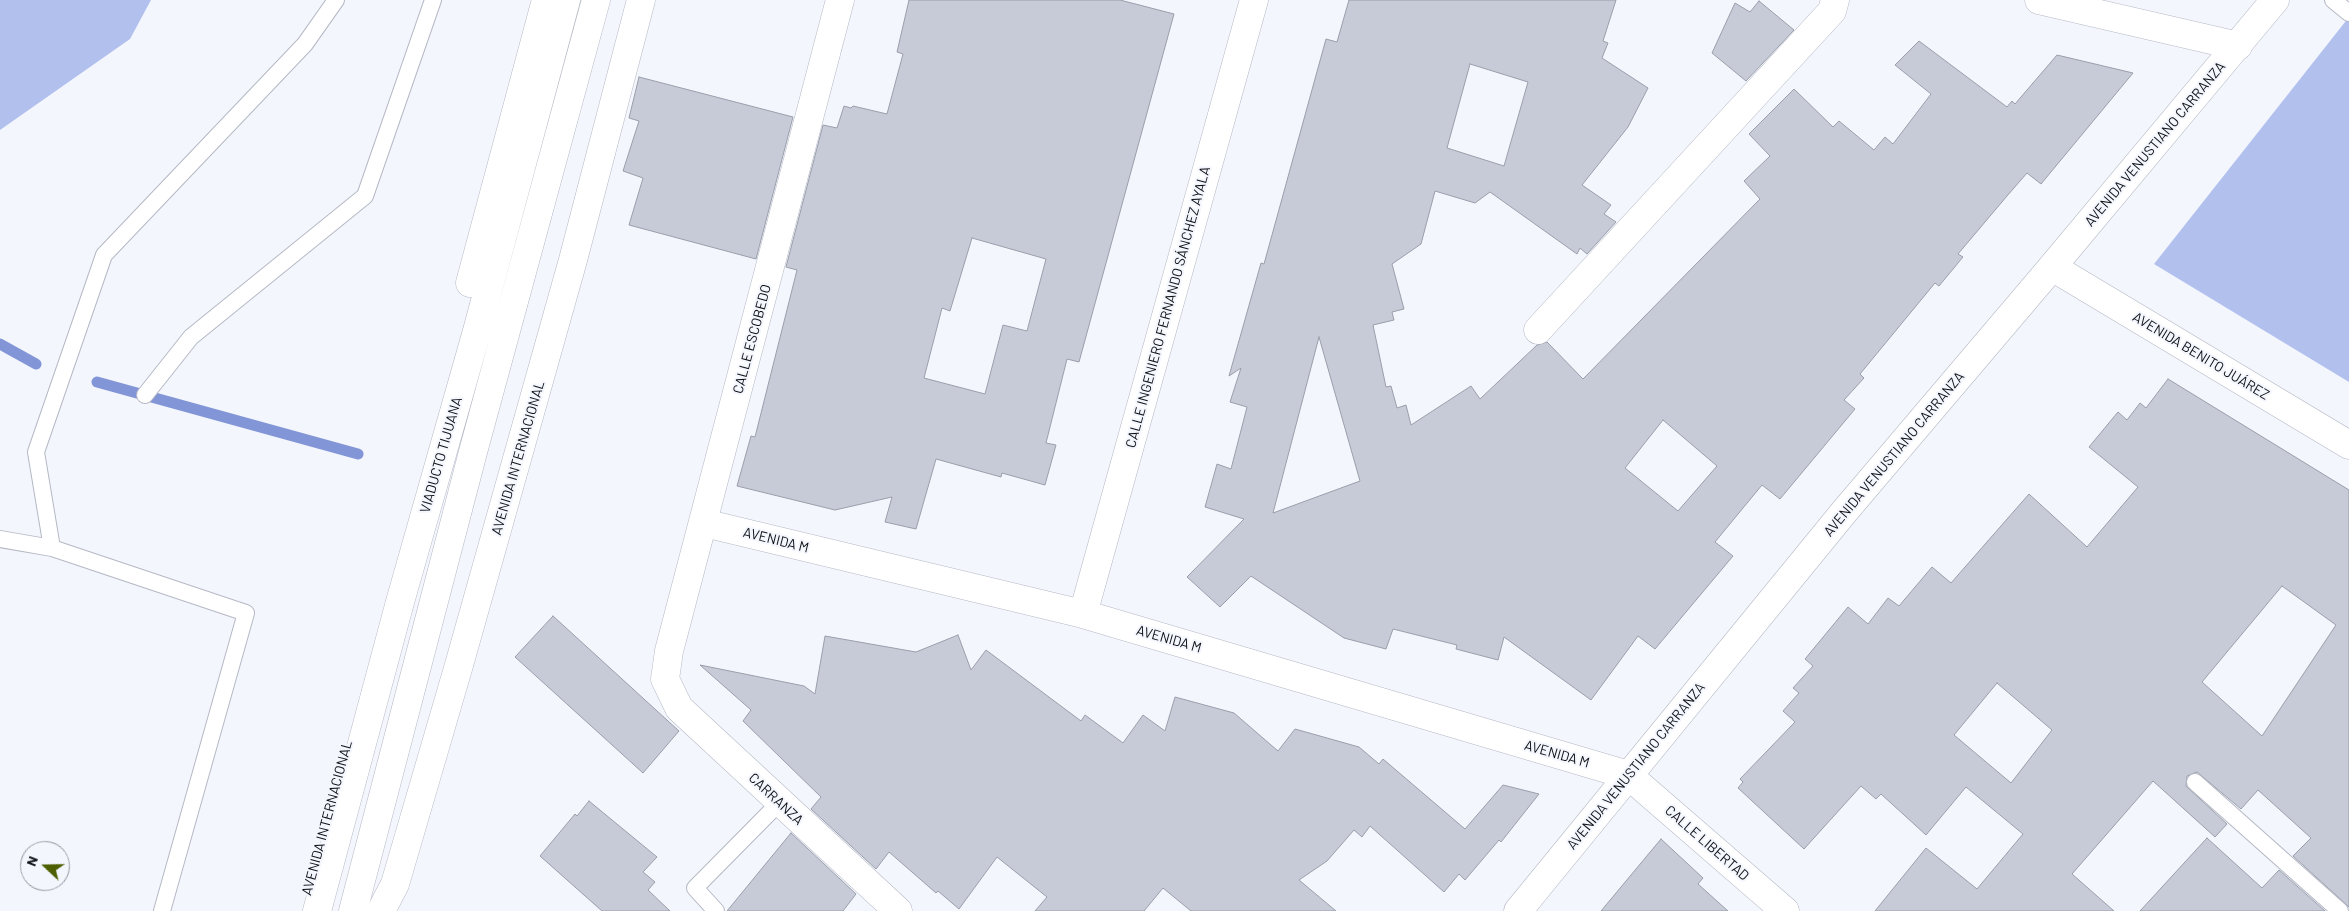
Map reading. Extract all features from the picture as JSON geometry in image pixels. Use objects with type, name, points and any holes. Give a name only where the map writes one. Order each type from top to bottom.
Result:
[{"type":"main road","name":"AVENIDA INTERNACIONAL","points":[[302,911],[546,0]]},
{"type":"main road","name":"VIADUCTO TIJUANA","points":[[317,911],[566,0]]},
{"type":"main road","name":"VIADUCTO TIJUANA","points":[[334,911],[582,0]]},
{"type":"main road","points":[[353,911],[473,452],[596,0]]},
{"type":"main road","name":"AVENIDA INTERNACIONAL","points":[[381,911],[395,884],[462,655],[574,260],[641,0]]},
{"type":"main road","name":"CALLE ESCOBEDO","points":[[665,679],[669,651],[840,0]]},
{"type":"main road","name":"CALLE INGENIERO FERNANDO SÁNCHEZ AYALA","points":[[1083,614],[1254,0]]},
{"type":"main road","points":[[1538,330],[1832,11],[1836,0]]},
{"type":"main road","points":[[2039,0],[2238,46]]},
{"type":"main road","name":"AVENIDA VENUSTIANO CARRANZA","points":[[1518,911],[1844,512],[2052,268],[2275,0]]},
{"type":"main road","name":"AVENIDA BENITO JUÁREZ","points":[[2052,268],[2349,445]]},
{"type":"main road","name":"AVENIDA M","points":[[704,523],[1083,614],[1628,775]]},
{"type":"main road","name":"CARRANZA","points":[[665,679],[679,708],[898,911]]},
{"type":"main road","name":"CALLE LIBERTAD","points":[[1628,775],[1785,911]]},
{"type":"lane","points":[[52,548],[36,452],[104,255],[305,44],[336,0]]},
{"type":"lane","points":[[145,396],[191,337],[365,196],[434,0]]},
{"type":"lane","points":[[2333,0],[2349,13]]},
{"type":"lane","points":[[0,539],[52,548],[246,613],[162,911]]},
{"type":"lane","points":[[2195,782],[2340,911]]},
{"type":"lane","points":[[716,911],[695,888],[780,802]]},
{"type":"shaded area","points":[[0,0],[151,0],[130,39],[0,130]]},
{"type":"shaded area","points":[[2349,17],[2349,382],[2154,264]]},
{"type":"building","points":[[909,0],[1120,0],[1174,14],[1079,362],[1067,359],[1046,443],[1056,445],[1045,485],[1002,473],[1001,477],[936,459],[916,529],[885,522],[892,497],[835,510],[737,486],[751,436],[755,437],[797,270],[786,267],[823,125],[837,128],[844,106],[851,108],[853,106],[887,114],[903,54],[897,52]],"holes":[[[972,238],[1046,259],[1027,331],[1003,325],[985,394],[924,378],[942,308],[950,311]]]},
{"type":"building","points":[[1349,0],[1616,0],[1603,41],[1608,43],[1602,58],[1648,88],[1628,127],[1582,185],[1611,205],[1604,214],[1616,222],[1587,254],[1580,248],[1577,254],[1490,192],[1475,203],[1435,191],[1421,244],[1392,264],[1404,309],[1392,312],[1394,320],[1373,325],[1386,387],[1391,386],[1397,408],[1406,405],[1411,425],[1471,386],[1480,399],[1537,345],[1547,342],[1583,379],[1760,199],[1744,181],[1770,156],[1749,134],[1794,89],[1833,127],[1839,121],[1874,150],[1885,137],[1893,144],[1931,94],[1895,65],[1919,41],[2007,107],[2012,101],[2015,104],[2057,55],[2133,73],[2041,184],[2027,173],[1958,254],[1963,257],[1939,286],[1935,283],[1860,374],[1864,378],[1844,400],[1855,409],[1780,499],[1762,485],[1715,542],[1733,556],[1655,649],[1638,636],[1591,700],[1504,637],[1498,660],[1456,649],[1457,645],[1393,629],[1386,649],[1344,638],[1251,576],[1220,607],[1187,577],[1244,519],[1205,507],[1217,464],[1231,469],[1247,407],[1230,402],[1241,368],[1229,376],[1261,263],[1264,264],[1326,39],[1337,42]],"holes":[[[1470,64],[1528,82],[1504,166],[1447,148]],[[1319,337],[1360,481],[1273,513]],[[1663,420],[1717,466],[1678,511],[1625,468]]]},
{"type":"building","points":[[1759,1],[1794,30],[1746,81],[1712,53],[1735,3],[1750,12]]},
{"type":"building","points":[[639,77],[793,117],[756,259],[629,225],[643,178],[623,171],[639,121],[629,118]]},
{"type":"building","points":[[2168,379],[2349,490],[2349,907],[2293,856],[2311,838],[2258,790],[2241,809],[2197,772],[2187,776],[2186,786],[2227,824],[2215,837],[2153,781],[2072,874],[2114,911],[1875,911],[1926,848],[1977,889],[2023,834],[1966,787],[1926,835],[1881,794],[1876,799],[1861,786],[1804,849],[1738,788],[1743,782],[1740,779],[1795,722],[1783,711],[1799,693],[1793,688],[1813,666],[1805,659],[1848,607],[1868,624],[1888,598],[1899,606],[1932,567],[1951,583],[2029,494],[2087,547],[2138,487],[2089,447],[2118,412],[2127,420],[2140,403],[2146,408]],"holes":[[[2282,586],[2336,625],[2262,736],[2202,682]],[[1997,683],[2052,730],[2011,783],[1954,735]]]},
{"type":"building","points":[[553,616],[679,731],[643,773],[515,657]]},
{"type":"building","points":[[958,635],[971,670],[986,650],[1081,721],[1085,715],[1123,743],[1143,715],[1165,731],[1175,697],[1234,713],[1278,751],[1295,729],[1359,747],[1379,764],[1383,759],[1465,829],[1503,785],[1539,794],[1501,842],[1499,840],[1465,880],[1459,874],[1444,892],[1370,826],[1362,837],[1354,830],[1327,861],[1299,880],[1336,911],[1191,911],[1163,888],[1144,911],[1035,911],[1047,897],[997,857],[959,909],[938,891],[936,893],[889,852],[876,869],[811,809],[821,797],[743,721],[751,710],[700,665],[804,686],[815,694],[825,636],[916,652]]},
{"type":"building","points":[[589,801],[657,857],[643,872],[655,882],[648,890],[670,911],[602,911],[540,856],[575,814],[577,816]]},
{"type":"building","points":[[791,833],[856,894],[843,911],[727,911]]},
{"type":"building","points":[[2207,838],[2262,888],[2279,870],[2325,911],[2140,911]]},
{"type":"building","points":[[1661,839],[1703,878],[1698,884],[1728,911],[1601,911]]},
{"type":"waterway","points":[[0,344],[36,364]]},
{"type":"waterway","points":[[97,382],[358,454]]}]
